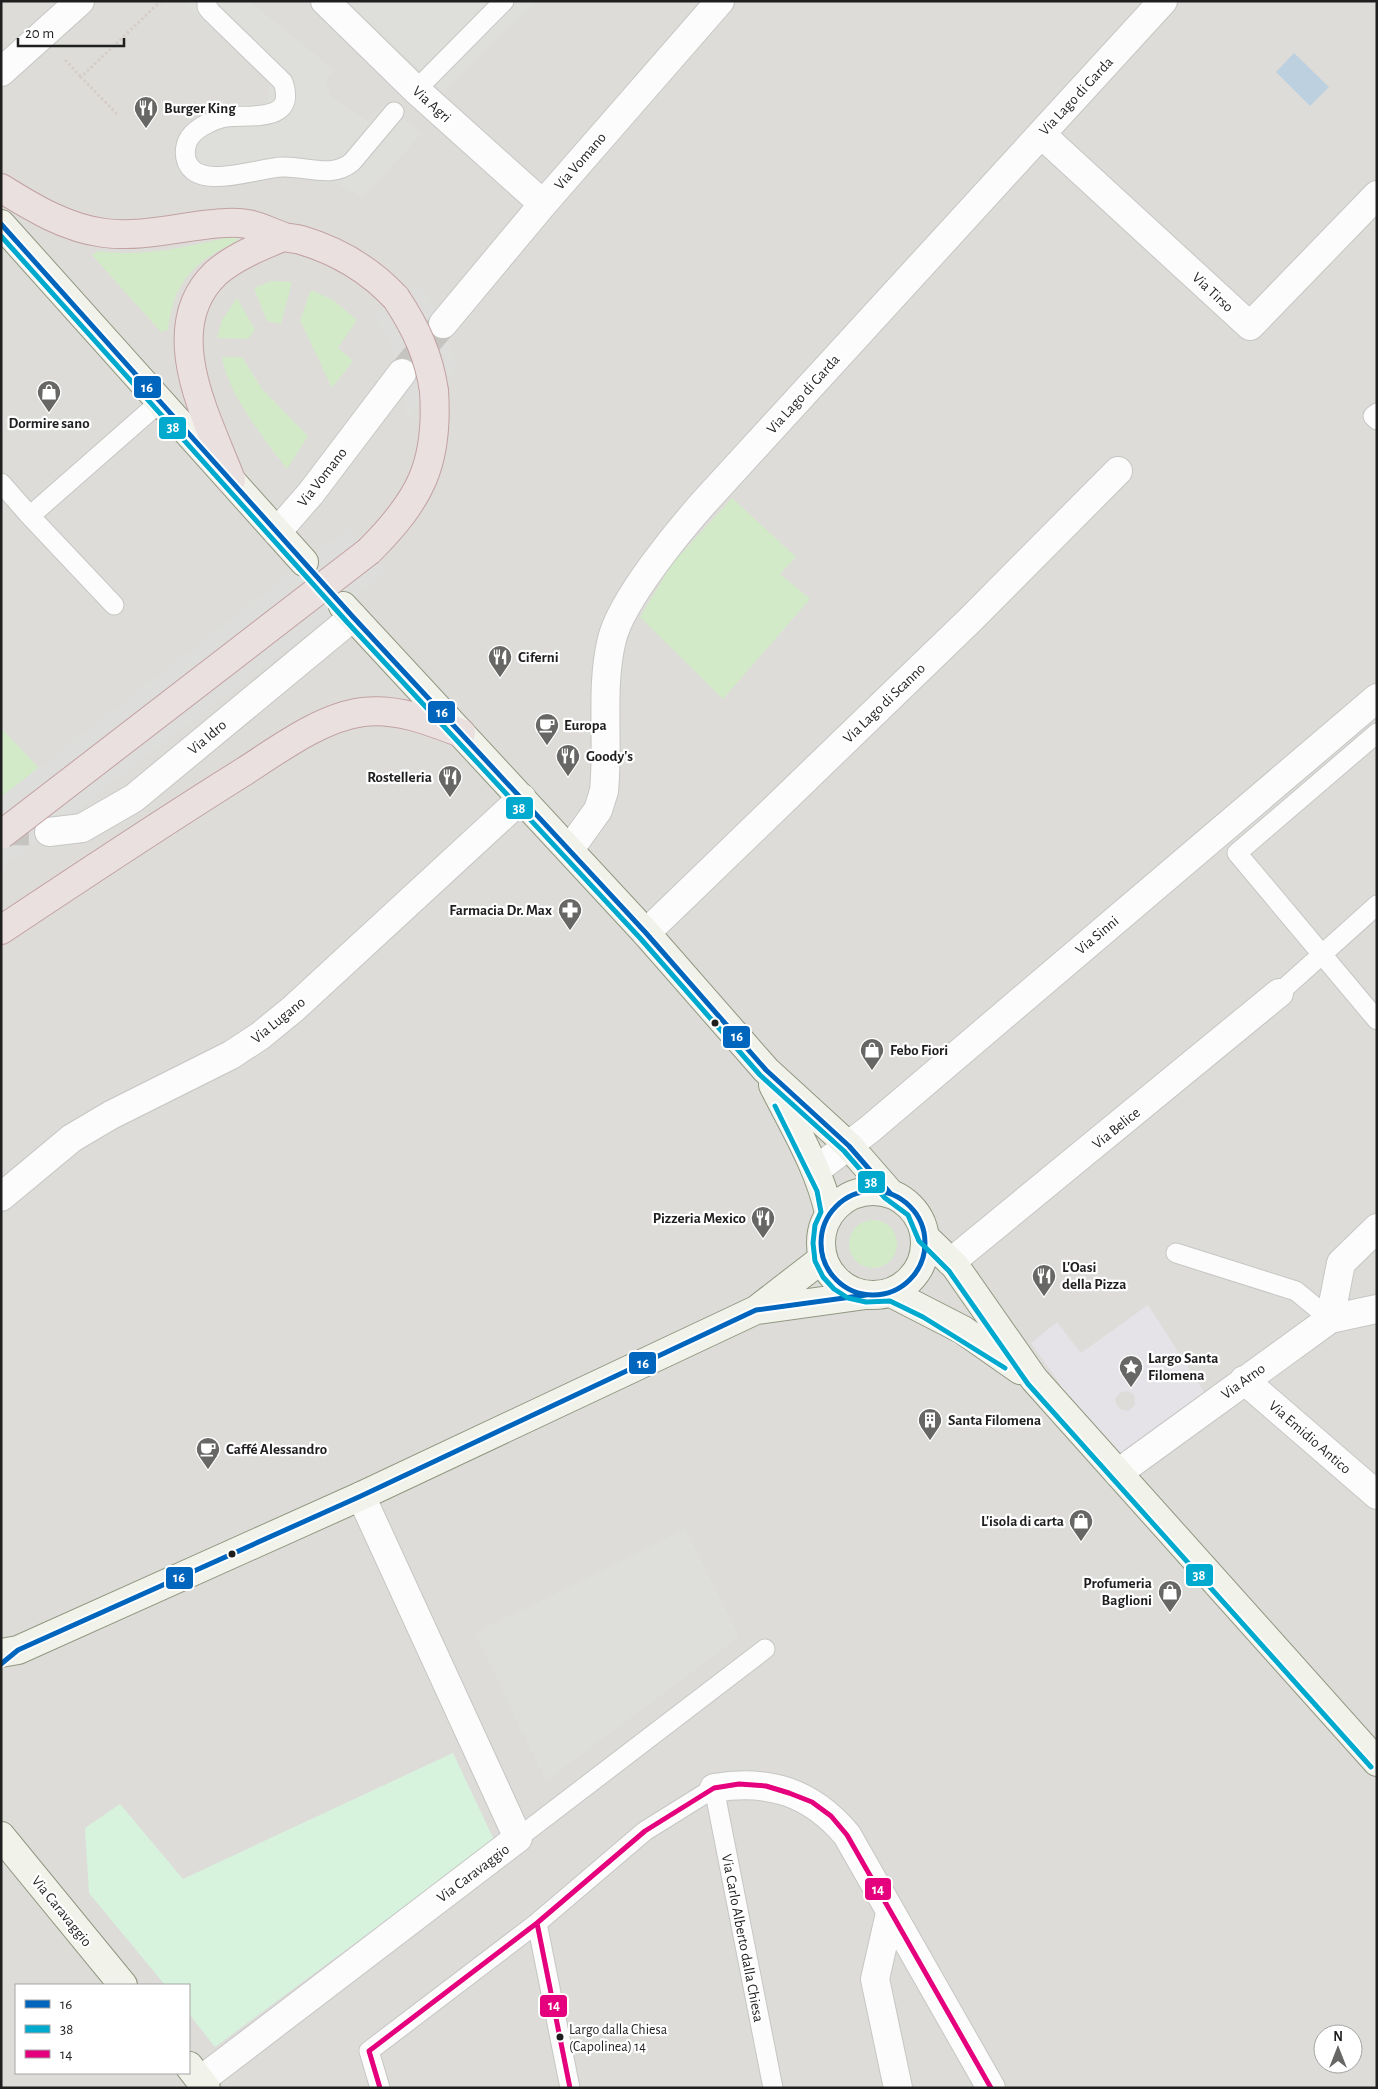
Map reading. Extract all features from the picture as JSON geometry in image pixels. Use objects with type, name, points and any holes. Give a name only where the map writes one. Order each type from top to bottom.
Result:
[{"type":"highway","points":[[1,188],[45,214],[75,226],[102,232],[145,234],[224,222],[240,222],[270,230],[283,237],[318,246],[364,268],[396,298],[424,347],[434,391],[434,442],[418,490],[406,510],[369,551],[1,835]]},
{"type":"highway","points":[[231,480],[192,371],[189,355],[189,323],[198,298],[206,284],[218,272],[257,248],[283,237]]},
{"type":"highway","points":[[1,930],[302,735],[344,716],[362,712],[384,711],[406,714],[461,733]]},
{"type":"main road","points":[[1,224],[304,562]]},
{"type":"main road","points":[[348,612],[570,849],[766,1070],[849,1146],[890,1193]]},
{"type":"main road","points":[[766,1070],[816,1170],[824,1189],[829,1213]]},
{"type":"main road","points":[[756,1310],[878,1294],[906,1284],[918,1270],[924,1254],[925,1237],[921,1223],[914,1210],[903,1200],[890,1193],[873,1190],[856,1193],[841,1201],[829,1213],[822,1228],[820,1243],[822,1259],[829,1272],[839,1283],[851,1291],[878,1294],[963,1330],[1034,1379]]},
{"type":"main road","points":[[925,1237],[951,1262],[1034,1379],[1377,1762]]},
{"type":"main road","points":[[7,1656],[361,1496],[756,1310],[822,1259]]},
{"type":"main road","name":"Via Caravaggio","points":[[1,1836],[122,1984]]},
{"type":"street","points":[[1,72],[80,1]]},
{"type":"street","name":"Via Agri","points":[[325,1],[416,90],[543,204]]},
{"type":"street","name":"Via Vomano","points":[[443,324],[543,204],[720,1]]},
{"type":"street","name":"Via Lago di Garda","points":[[570,849],[592,820],[602,801],[606,772],[610,652],[616,626],[640,586],[695,512],[1163,1]]},
{"type":"street","name":"Via Tirso","points":[[1041,134],[1250,326],[1377,195]]},
{"type":"street","name":"Via Vomano","points":[[277,532],[311,493],[402,373]]},
{"type":"street","name":"Via Lago di Scanno","points":[[646,933],[971,619],[1118,471]]},
{"type":"street","name":"Via Idro","points":[[49,832],[82,828],[134,798],[348,612]]},
{"type":"street","name":"Via Sinni","points":[[816,1170],[849,1146],[1377,698]]},
{"type":"street","name":"Via Lugano","points":[[1,1197],[72,1138],[111,1115],[212,1066],[260,1036],[293,1009],[522,798]]},
{"type":"street","name":"Via Belice","points":[[951,1262],[1280,993]]},
{"type":"street","points":[[1330,1319],[1341,1263],[1377,1228]]},
{"type":"street","name":"Via Arno","points":[[1118,1473],[1330,1319],[1377,1309]]},
{"type":"street","name":"Via Emidio Antico","points":[[1244,1380],[1377,1495]]},
{"type":"street","name":"Via Caravaggio","points":[[199,2078],[518,1838],[361,1496]]},
{"type":"street","points":[[714,1788],[739,1784],[766,1786],[812,1802],[831,1816],[847,1835],[992,2088]]},
{"type":"street","points":[[890,1913],[875,1979],[898,2088]]},
{"type":"lane","points":[[207,1],[207,7],[211,12],[283,82],[286,95],[282,105],[272,114],[215,120],[194,132],[187,142],[185,154],[189,166],[196,174],[202,177],[216,177],[286,167],[336,171],[345,168],[352,162],[394,112]]},
{"type":"lane","points":[[416,90],[504,1]]},
{"type":"lane","points":[[30,516],[161,401]]},
{"type":"lane","points":[[1377,413],[1373,416],[1377,420]]},
{"type":"lane","points":[[1,483],[114,605]]},
{"type":"lane","points":[[1377,733],[1237,853],[1377,1020]]},
{"type":"lane","points":[[1280,993],[1377,905]]},
{"type":"lane","points":[[1176,1253],[1296,1291],[1330,1319]]},
{"type":"lane","points":[[518,1838],[765,1649]]},
{"type":"lane","points":[[380,2088],[369,2051],[537,1923],[645,1831],[714,1788]]},
{"type":"lane","name":"Via Carlo Alberto dalla Chiesa","points":[[714,1788],[773,2088]]},
{"type":"lane","points":[[537,1923],[570,2088]]},
{"type":"path","points":[[81,77],[161,1]]},
{"type":"path","points":[[65,60],[117,114]]},
{"type":"shaded area","points":[[1,1],[1377,1],[1377,2088],[1,2088]]},
{"type":"shaded area","points":[[183,1],[249,1],[334,70],[326,81],[332,97],[368,121],[384,104],[422,133],[363,198],[321,174],[264,174],[197,185],[177,171],[175,145],[219,104],[267,104],[269,83]]},
{"type":"shaded area","points":[[347,1],[536,1],[443,92]]},
{"type":"shaded area","name":"Largo Santa Filomena","points":[[1148,1305],[1210,1401],[1119,1469],[1062,1402],[1060,1384],[1031,1343],[1057,1322],[1081,1353]],"holes":[[[1128,1391],[1134,1395],[1135,1405],[1128,1411],[1122,1410],[1117,1406],[1115,1399],[1121,1392]]]},
{"type":"shaded area","points":[[685,1529],[739,1637],[546,1781],[475,1633]]},
{"type":"green space","points":[[234,236],[239,241],[210,256],[189,274],[175,298],[168,330],[161,332],[92,255],[98,251],[132,253],[166,250]]},
{"type":"green space","points":[[271,281],[292,282],[281,324],[267,321],[254,288]]},
{"type":"green space","points":[[311,290],[333,300],[357,320],[338,348],[353,361],[332,388],[300,320]]},
{"type":"green space","points":[[237,298],[255,330],[248,339],[217,338],[222,320]]},
{"type":"green space","points":[[222,357],[242,357],[262,389],[308,436],[287,469],[248,416],[231,385]]},
{"type":"green space","points":[[732,498],[796,557],[780,574],[810,599],[723,699],[640,617],[672,564]]},
{"type":"green space","points":[[1,728],[39,768],[1,797]]},
{"type":"green space","points":[[868,1220],[878,1220],[890,1227],[897,1239],[897,1249],[890,1261],[878,1268],[868,1268],[860,1264],[853,1257],[849,1249],[849,1239],[853,1231],[860,1224]]},
{"type":"green space","points":[[453,1753],[494,1840],[215,2047],[190,2015],[190,1984],[164,1984],[89,1893],[85,1828],[120,1804],[183,1879]]},
{"type":"water","points":[[1294,53],[1329,87],[1310,106],[1276,72]]},
{"type":"pier","points":[[416,282],[430,300],[443,324],[457,368],[406,420],[405,387],[402,373],[386,334],[373,317]]},
{"type":"pier","points":[[349,527],[386,572],[1,869],[1,797]]},
{"type":"tunnel","points":[[402,373],[443,324]]},
{"type":"tunnel","points":[[1,831],[49,832]]},
{"type":"transit line","name":"16","points":[[1,224],[353,617],[646,933],[766,1070],[849,1146],[890,1193]]},
{"type":"transit line","name":"38","points":[[1,236],[347,622],[640,938],[760,1075],[844,1151],[885,1198],[908,1215],[919,1241],[949,1271],[1028,1384],[1371,1767]]},
{"type":"transit line","name":"38","points":[[775,1106],[817,1191],[821,1212],[815,1225],[813,1243],[815,1261],[823,1277],[834,1289],[848,1298],[866,1302],[890,1301],[923,1317],[1005,1368]]},
{"type":"transit line","name":"16","points":[[873,1191],[893,1195],[910,1206],[921,1223],[925,1243],[921,1263],[910,1280],[893,1291],[873,1295],[853,1291],[836,1280],[825,1263],[821,1243],[825,1223],[836,1206],[853,1195],[873,1191]]},
{"type":"transit line","name":"16","points":[[1,1664],[18,1650],[361,1496],[756,1310],[866,1295]]},
{"type":"transit line","name":"14","points":[[380,2088],[369,2051],[537,1923],[645,1831],[714,1788],[739,1784],[766,1786],[812,1802],[831,1816],[847,1835],[991,2088]]},
{"type":"transit line","name":"14","points":[[537,1923],[570,2088]]},
{"type":"place","name":"Burger King","points":[[146,129]]},
{"type":"place","name":"Dormire sano","points":[[49,413]]},
{"type":"place","name":"Ciferni","points":[[500,678]]},
{"type":"place","name":"Europa","points":[[547,746]]},
{"type":"place","name":"Goody's","points":[[568,777]]},
{"type":"place","name":"Rostelleria","points":[[450,798]]},
{"type":"place","name":"Farmacia Dr. Max","points":[[570,931]]},
{"type":"place","name":"Febo Fiori","points":[[872,1071]]},
{"type":"place","name":"Pizzeria Mexico","points":[[763,1239]]},
{"type":"place","name":"L'Oasi della Pizza","points":[[1044,1297]]},
{"type":"place","name":"Largo Santa Filomena","points":[[1131,1388]]},
{"type":"place","name":"Santa Filomena","points":[[930,1441]]},
{"type":"place","name":"Caffé Alessandro","points":[[208,1470]]},
{"type":"place","name":"L'isola di carta","points":[[1081,1542]]},
{"type":"place","name":"Profumeria Baglioni","points":[[1170,1613]]},
{"type":"place","name":"Largo dalla Chiesa (Capolinea) 14","points":[[560,2037]]}]
